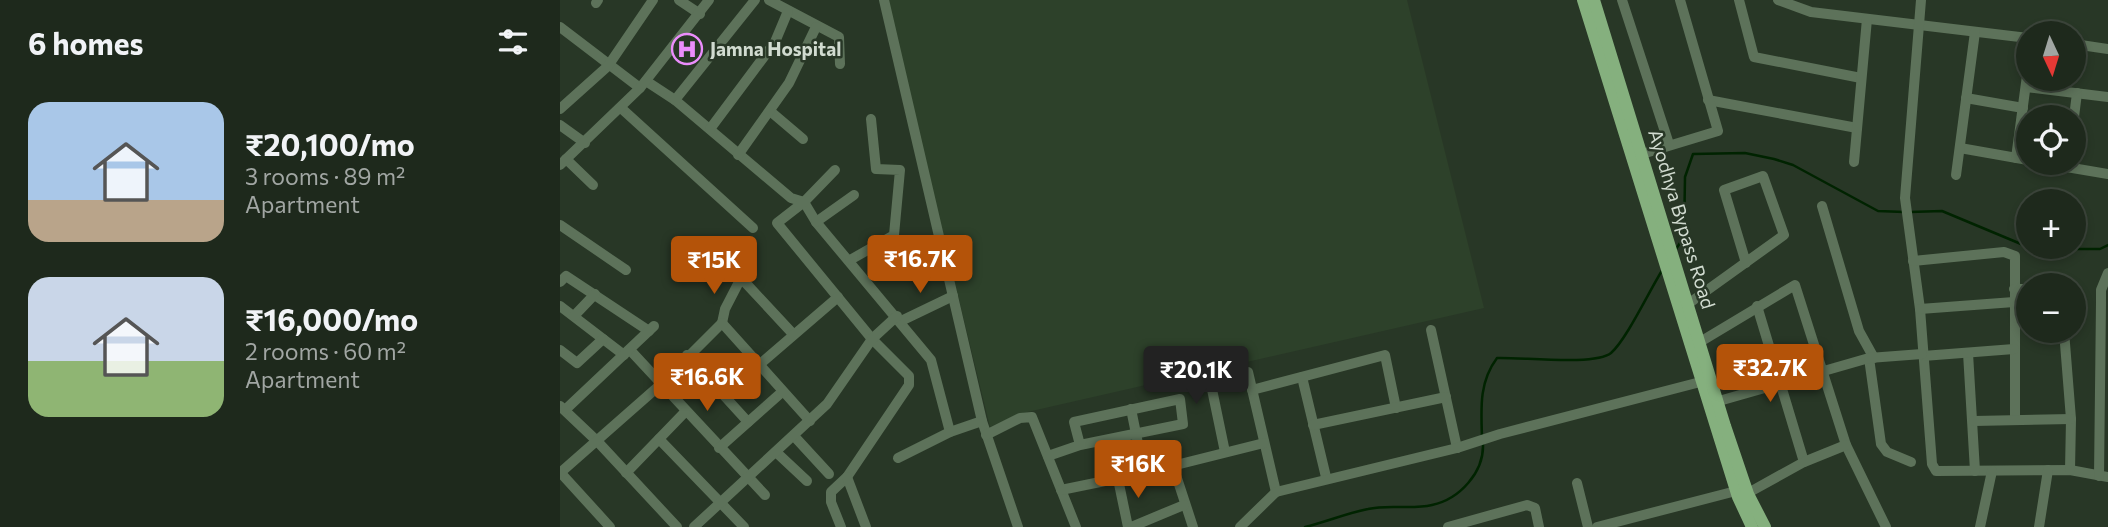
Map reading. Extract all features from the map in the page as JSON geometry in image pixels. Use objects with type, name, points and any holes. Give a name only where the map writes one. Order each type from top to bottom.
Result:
[{"type":"main road","name":"Ayodhya Bypass Road","points":[[1583,0],[1678,287],[1752,527]]},
{"type":"main road","name":"Ayodhya Bypass Road","points":[[1594,0],[1642,154],[1660,233]]},
{"type":"main road","name":"Ayodhya Bypass Road","points":[[1678,287],[1688,304],[1700,342],[1707,381]]},
{"type":"main road","name":"Ayodhya Bypass Road","points":[[1742,492],[1765,527]]},
{"type":"street","points":[[560,109],[608,66],[653,0]]},
{"type":"street","points":[[679,0],[700,14]]},
{"type":"street","points":[[593,185],[563,162],[643,85],[709,0]]},
{"type":"street","points":[[675,100],[755,0]]},
{"type":"street","points":[[769,0],[839,37],[840,64]]},
{"type":"street","points":[[884,0],[982,421],[1018,527]]},
{"type":"street","points":[[1622,0],[1669,144]]},
{"type":"street","points":[[1642,154],[1718,131],[1680,0]]},
{"type":"street","points":[[1739,0],[1754,57],[1861,78]]},
{"type":"street","points":[[1778,0],[1811,12],[2016,37]]},
{"type":"street","points":[[1921,0],[1905,198],[1920,309],[1932,464],[1936,471],[2070,470],[2104,477],[2101,290],[2108,273]]},
{"type":"street","points":[[710,129],[775,42],[788,11]]},
{"type":"street","points":[[1854,162],[1867,19]]},
{"type":"street","points":[[560,27],[608,66],[675,100],[791,198],[804,202],[816,222],[899,318],[931,360],[950,432]]},
{"type":"street","points":[[738,155],[789,83],[816,27]]},
{"type":"street","points":[[1956,175],[1975,32]]},
{"type":"street","points":[[2086,46],[2108,49]]},
{"type":"street","points":[[2060,91],[2108,97]]},
{"type":"street","points":[[2076,105],[2077,93]]},
{"type":"street","points":[[1966,98],[2016,107]]},
{"type":"street","points":[[1709,100],[1857,128]]},
{"type":"street","points":[[621,108],[752,228]]},
{"type":"street","points":[[771,111],[803,139]]},
{"type":"street","points":[[850,260],[894,235],[900,170],[876,169],[871,119]]},
{"type":"street","points":[[560,125],[584,143]]},
{"type":"street","points":[[1960,148],[2016,158]]},
{"type":"street","points":[[2086,169],[2108,174]]},
{"type":"street","points":[[835,170],[804,202],[777,223],[872,339],[909,376],[909,385],[847,477],[831,492],[831,502],[841,527]]},
{"type":"street","points":[[1688,304],[1784,235],[1763,176],[1724,190],[1746,262]]},
{"type":"street","points":[[816,222],[855,195]]},
{"type":"street","points":[[1822,206],[1859,331],[1872,358],[1881,444],[1887,452],[1911,462]]},
{"type":"street","points":[[560,225],[625,270]]},
{"type":"street","points":[[1913,261],[2004,252],[2015,256],[2015,420]]},
{"type":"street","points":[[560,282],[566,276],[651,329],[563,408],[677,527]]},
{"type":"street","points":[[610,527],[560,472],[598,442],[722,323],[725,309],[741,278],[793,334]]},
{"type":"street","points":[[1700,342],[1794,285],[1846,445],[1886,527]]},
{"type":"street","points":[[574,316],[595,294]]},
{"type":"street","points":[[694,527],[827,404],[872,339],[899,318],[953,296]]},
{"type":"street","points":[[759,365],[838,297]]},
{"type":"street","points":[[1920,309],[2014,302]]},
{"type":"street","points":[[560,306],[603,339],[627,353],[765,495]]},
{"type":"street","points":[[1756,306],[1804,462]]},
{"type":"street","points":[[2101,321],[2108,331]]},
{"type":"street","points":[[722,323],[810,421]]},
{"type":"street","points":[[1431,330],[1457,448]]},
{"type":"street","points":[[560,350],[577,363],[603,339]]},
{"type":"street","points":[[2065,343],[2071,419],[2070,470]]},
{"type":"street","points":[[1713,402],[1872,358],[2014,349]]},
{"type":"street","points":[[1968,353],[1975,471]]},
{"type":"street","points":[[687,355],[748,422]]},
{"type":"street","points":[[1252,390],[1385,355],[1396,408]]},
{"type":"street","points":[[1248,372],[1276,492]]},
{"type":"street","points":[[1209,375],[1225,452]]},
{"type":"street","points":[[1302,377],[1326,477]]},
{"type":"street","points":[[1240,527],[1276,492],[1326,477],[1457,448],[1476,440],[1707,381]]},
{"type":"street","points":[[719,449],[782,392]]},
{"type":"street","points":[[1313,425],[1446,397]]},
{"type":"street","points":[[1048,456],[1080,445],[1184,424],[1180,399],[1074,422],[1080,445]]},
{"type":"street","points":[[1131,409],[1144,473]]},
{"type":"street","points":[[626,473],[685,412]]},
{"type":"street","points":[[986,435],[1020,418],[1032,417],[1076,527]]},
{"type":"street","points":[[1974,421],[2071,419]]},
{"type":"street","points":[[898,458],[950,432],[982,421]]},
{"type":"street","points":[[794,436],[829,474]]},
{"type":"street","points":[[659,439],[744,527]]},
{"type":"street","points":[[1061,490],[1144,473],[1264,443]]},
{"type":"street","points":[[1597,527],[1742,492],[1846,445]]},
{"type":"street","points":[[776,452],[807,481]]},
{"type":"street","points":[[1174,466],[1193,527]]},
{"type":"street","points":[[2039,527],[2048,470]]},
{"type":"street","points":[[1980,527],[1992,471]]},
{"type":"street","points":[[847,477],[866,527]]},
{"type":"street","points":[[1118,479],[1129,527],[1184,505]]},
{"type":"street","points":[[1577,483],[1588,527]]},
{"type":"street","points":[[1448,527],[1527,505],[1535,509],[1539,527]]},
{"type":"shaded area","points":[[886,0],[1407,0],[1484,308],[1023,413],[990,427]]},
{"type":"waterway","points":[[1676,249],[1684,237],[1685,177],[1693,154],[1745,153],[1774,159],[1793,165],[1878,211],[1904,212]]},
{"type":"waterway","points":[[1910,212],[1942,211],[2033,249],[2100,249],[2108,245]]},
{"type":"waterway","points":[[1482,437],[1484,386],[1497,358],[1574,360],[1603,357],[1611,353],[1631,326],[1663,269]]},
{"type":"waterway","points":[[1305,527],[1368,509],[1424,506],[1442,502],[1461,490],[1475,474],[1483,444]]},
{"type":"place","name":"Jamna Hospital","points":[[687,49]]}]
